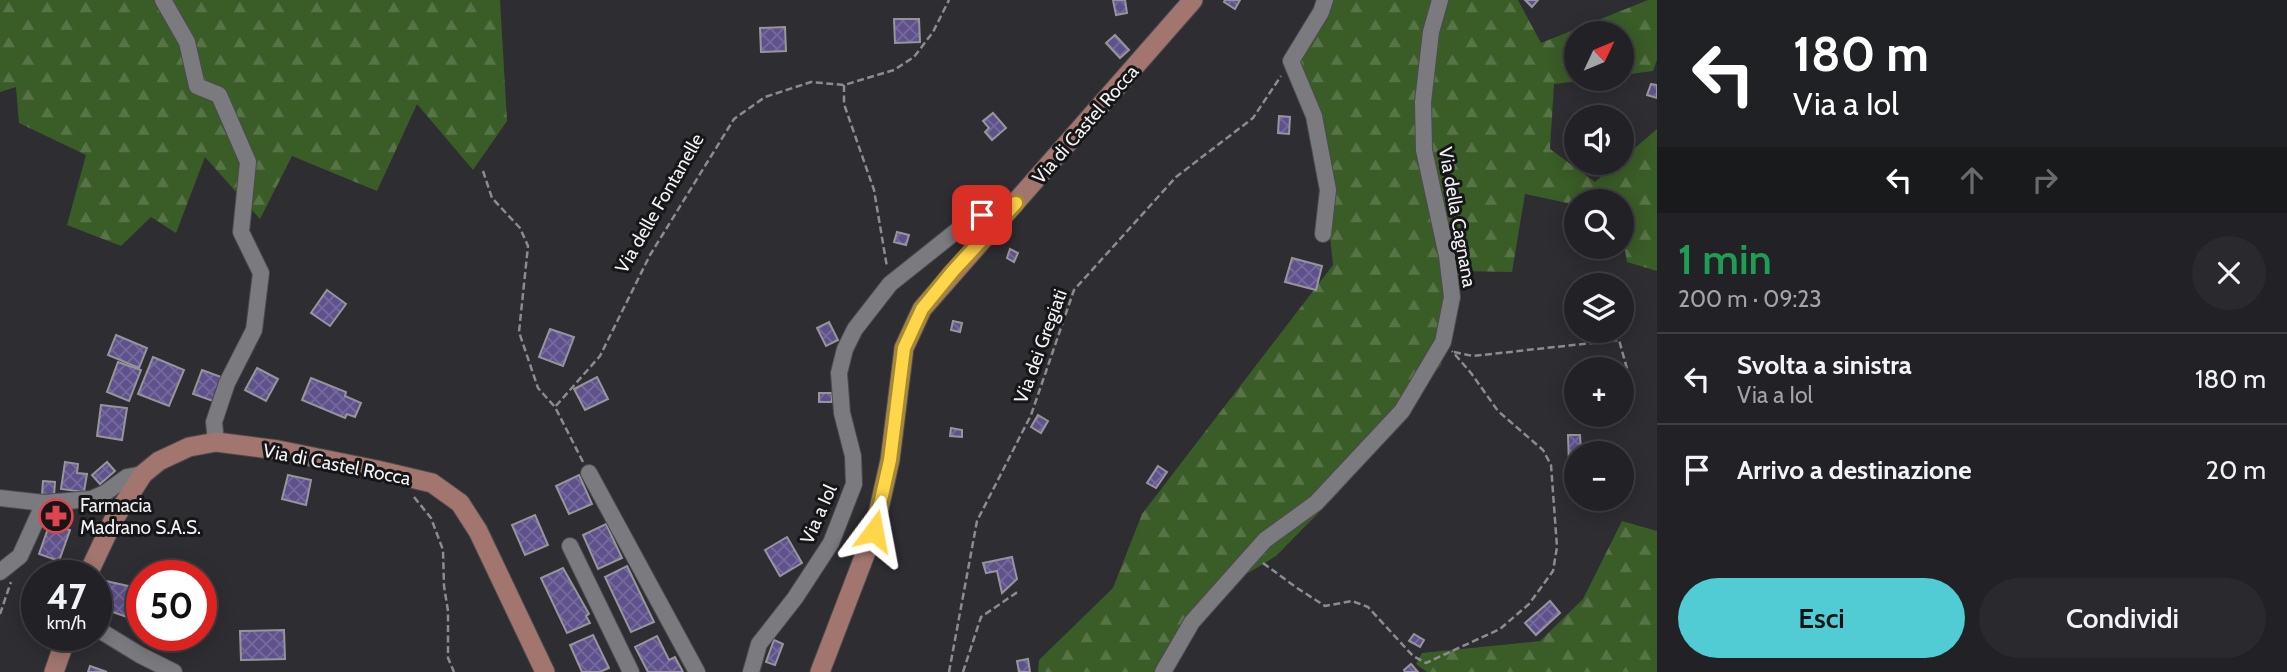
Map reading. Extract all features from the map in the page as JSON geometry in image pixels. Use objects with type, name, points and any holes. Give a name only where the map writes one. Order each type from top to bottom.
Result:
[{"type":"main road","name":"Via di Castel Rocca","points":[[820,672],[874,531],[890,460],[904,348],[922,309],[1194,0]]},
{"type":"main road","name":"Via di Castel Rocca","points":[[95,560],[114,519],[143,474],[159,461],[189,447],[216,443],[278,450],[432,483],[460,503],[478,531],[545,672]]},
{"type":"main road","points":[[54,672],[61,651]]},
{"type":"street","points":[[163,0],[187,42],[197,86],[219,95],[248,162],[241,232],[261,273],[254,330],[227,383],[214,422],[216,443]]},
{"type":"street","points":[[1323,234],[1328,190],[1314,116],[1292,61],[1321,12],[1325,0]]},
{"type":"street","name":"Via della Cagnana","points":[[1163,672],[1192,622],[1265,540],[1316,503],[1379,437],[1402,411],[1448,347],[1452,296],[1447,256],[1423,138],[1423,102],[1431,32],[1440,0]]},
{"type":"street","name":"Via a Iol","points":[[751,672],[759,644],[795,598],[831,543],[854,484],[853,456],[842,413],[839,373],[845,349],[855,329],[890,284],[964,225],[982,215],[1016,203]]},
{"type":"street","points":[[589,473],[697,672]]},
{"type":"street","points":[[0,498],[44,503],[91,499],[127,477],[143,474]]},
{"type":"street","points":[[0,572],[20,556],[44,503]]},
{"type":"street","points":[[570,546],[631,672]]},
{"type":"street","points":[[112,638],[174,672]]},
{"type":"path","points":[[890,284],[874,190],[844,104],[844,85],[894,70],[914,57],[933,32],[949,0]]},
{"type":"path","name":"Via dei Gregiati","points":[[949,672],[977,521],[1031,415],[1074,290],[1176,177],[1253,118],[1292,61]]},
{"type":"path","name":"Via delle Fontanelle","points":[[555,407],[600,356],[650,255],[734,119],[765,97],[811,82],[844,85]]},
{"type":"path","points":[[483,171],[492,198],[520,228],[528,246],[519,332],[538,388],[555,407],[589,473]]},
{"type":"path","points":[[1448,347],[1473,356],[1619,340],[1623,357]]},
{"type":"path","points":[[1252,554],[1325,606],[1352,601],[1368,607],[1413,656],[1426,663],[1500,629],[1529,604],[1553,571],[1557,547],[1550,465],[1543,450],[1498,411],[1448,347]]},
{"type":"path","points":[[405,490],[415,497],[431,518],[443,550],[448,611],[448,658],[454,672]]},
{"type":"path","points":[[0,614],[20,556]]},
{"type":"path","points":[[963,672],[981,617],[1019,591]]},
{"type":"green space","points":[[0,0],[500,0],[507,121],[473,170],[417,104],[377,191],[292,156],[260,219],[205,157],[176,233],[151,217],[121,246],[67,225],[86,155],[19,123],[16,87],[0,92]]},
{"type":"green space","points":[[1324,0],[1518,0],[1541,43],[1564,34],[1564,83],[1554,84],[1550,149],[1564,159],[1564,175],[1585,175],[1595,182],[1603,175],[1634,175],[1634,149],[1657,129],[1657,271],[1627,262],[1626,259],[1634,259],[1634,189],[1564,189],[1564,202],[1525,194],[1512,272],[1462,271],[1441,365],[1338,493],[1276,556],[1202,601],[1160,672],[1038,672],[1039,660],[1113,588],[1142,514],[1333,265],[1319,135],[1292,56]]},
{"type":"green space","points":[[1648,0],[1657,0],[1657,60],[1653,71],[1634,73],[1634,21],[1596,21]]},
{"type":"green space","points":[[1622,521],[1657,531],[1657,672],[1427,672],[1416,664],[1422,653],[1540,641],[1583,599]]},
{"type":"building","points":[[1113,0],[1125,0],[1127,13],[1116,15]]},
{"type":"building","points":[[1240,0],[1235,9],[1224,2]]},
{"type":"building","points":[[1525,0],[1538,0],[1532,7]]},
{"type":"building","points":[[894,19],[919,19],[920,42],[895,43]]},
{"type":"building","points":[[785,27],[786,51],[761,52],[760,28]]},
{"type":"building","points":[[1115,35],[1129,50],[1120,58],[1106,43]]},
{"type":"building","points":[[1651,84],[1657,85],[1657,98],[1647,95]]},
{"type":"building","points":[[993,113],[1006,128],[992,140],[985,132],[989,128],[983,121]]},
{"type":"building","points":[[1279,116],[1290,117],[1289,134],[1278,133]]},
{"type":"building","points":[[897,232],[909,235],[906,245],[894,242]]},
{"type":"building","points":[[1010,249],[1018,253],[1014,262],[1007,258]]},
{"type":"building","points":[[1292,258],[1322,266],[1316,290],[1285,282]]},
{"type":"building","points":[[327,290],[346,304],[330,326],[311,313]]},
{"type":"building","points":[[953,321],[962,323],[960,332],[951,330]]},
{"type":"building","points":[[829,322],[838,340],[826,346],[817,328]]},
{"type":"building","points":[[550,329],[574,337],[563,366],[539,357]]},
{"type":"building","points":[[116,335],[147,348],[139,368],[108,355]]},
{"type":"building","points":[[153,357],[184,370],[169,406],[138,394]]},
{"type":"building","points":[[118,362],[141,370],[129,401],[107,392]]},
{"type":"building","points":[[257,368],[278,379],[266,401],[245,390]]},
{"type":"building","points":[[202,370],[224,378],[216,402],[193,394]]},
{"type":"building","points":[[597,377],[608,399],[585,410],[574,389]]},
{"type":"building","points":[[311,378],[346,392],[345,396],[361,403],[355,417],[347,414],[345,418],[302,400]]},
{"type":"building","points":[[819,393],[832,393],[832,402],[819,402]]},
{"type":"building","points":[[101,405],[127,408],[122,440],[97,436]]},
{"type":"building","points":[[1038,415],[1048,421],[1041,433],[1031,427]]},
{"type":"building","points":[[951,428],[962,430],[962,437],[950,436]]},
{"type":"building","points":[[1568,435],[1580,435],[1580,441],[1568,441]]},
{"type":"building","points":[[65,462],[78,464],[77,473],[87,474],[84,492],[61,489]]},
{"type":"building","points":[[107,462],[115,471],[100,484],[92,475]]},
{"type":"building","points":[[1158,466],[1167,472],[1156,488],[1147,483]]},
{"type":"building","points":[[288,475],[311,480],[306,505],[282,499]]},
{"type":"building","points":[[579,475],[592,504],[569,514],[556,486]]},
{"type":"building","points":[[43,481],[55,482],[54,496],[42,495]]},
{"type":"building","name":"Farmacia Madrano S.A.S.","points":[[65,508],[69,510],[62,527],[44,521],[46,511]]},
{"type":"building","points":[[535,515],[548,545],[525,555],[512,525]]},
{"type":"building","points":[[50,523],[70,530],[59,560],[39,554]]},
{"type":"building","points":[[606,524],[622,558],[598,569],[583,535]]},
{"type":"building","points":[[787,537],[802,563],[780,576],[765,550]]},
{"type":"building","points":[[1012,557],[1017,579],[1002,593],[997,571],[986,573],[983,563]]},
{"type":"building","points":[[627,566],[654,622],[631,632],[605,577]]},
{"type":"building","points":[[563,568],[589,614],[586,616],[590,623],[567,633],[541,578]]},
{"type":"building","points":[[112,582],[126,585],[126,617],[112,612]]},
{"type":"building","points":[[1550,601],[1560,613],[1536,635],[1525,623]]},
{"type":"building","points":[[284,630],[285,659],[241,660],[240,631]]},
{"type":"building","points":[[1414,634],[1424,640],[1420,647],[1409,641]]},
{"type":"building","points":[[593,635],[609,668],[600,672],[582,672],[570,645]]},
{"type":"building","points":[[657,636],[669,660],[675,657],[683,672],[648,672],[635,647]]},
{"type":"building","points":[[774,640],[783,644],[775,665],[766,662]]},
{"type":"building","points":[[1028,659],[1030,672],[1019,672],[1017,661]]},
{"type":"building","points":[[1411,664],[1418,672],[1405,672]]},
{"type":"building","points":[[90,666],[107,672],[88,672]]},
{"type":"place","name":"Farmacia Madrano S.A.S.","points":[[56,516]]},
{"type":"route","points":[[874,531],[890,460],[904,348],[922,309],[1016,203],[982,215]]}]
